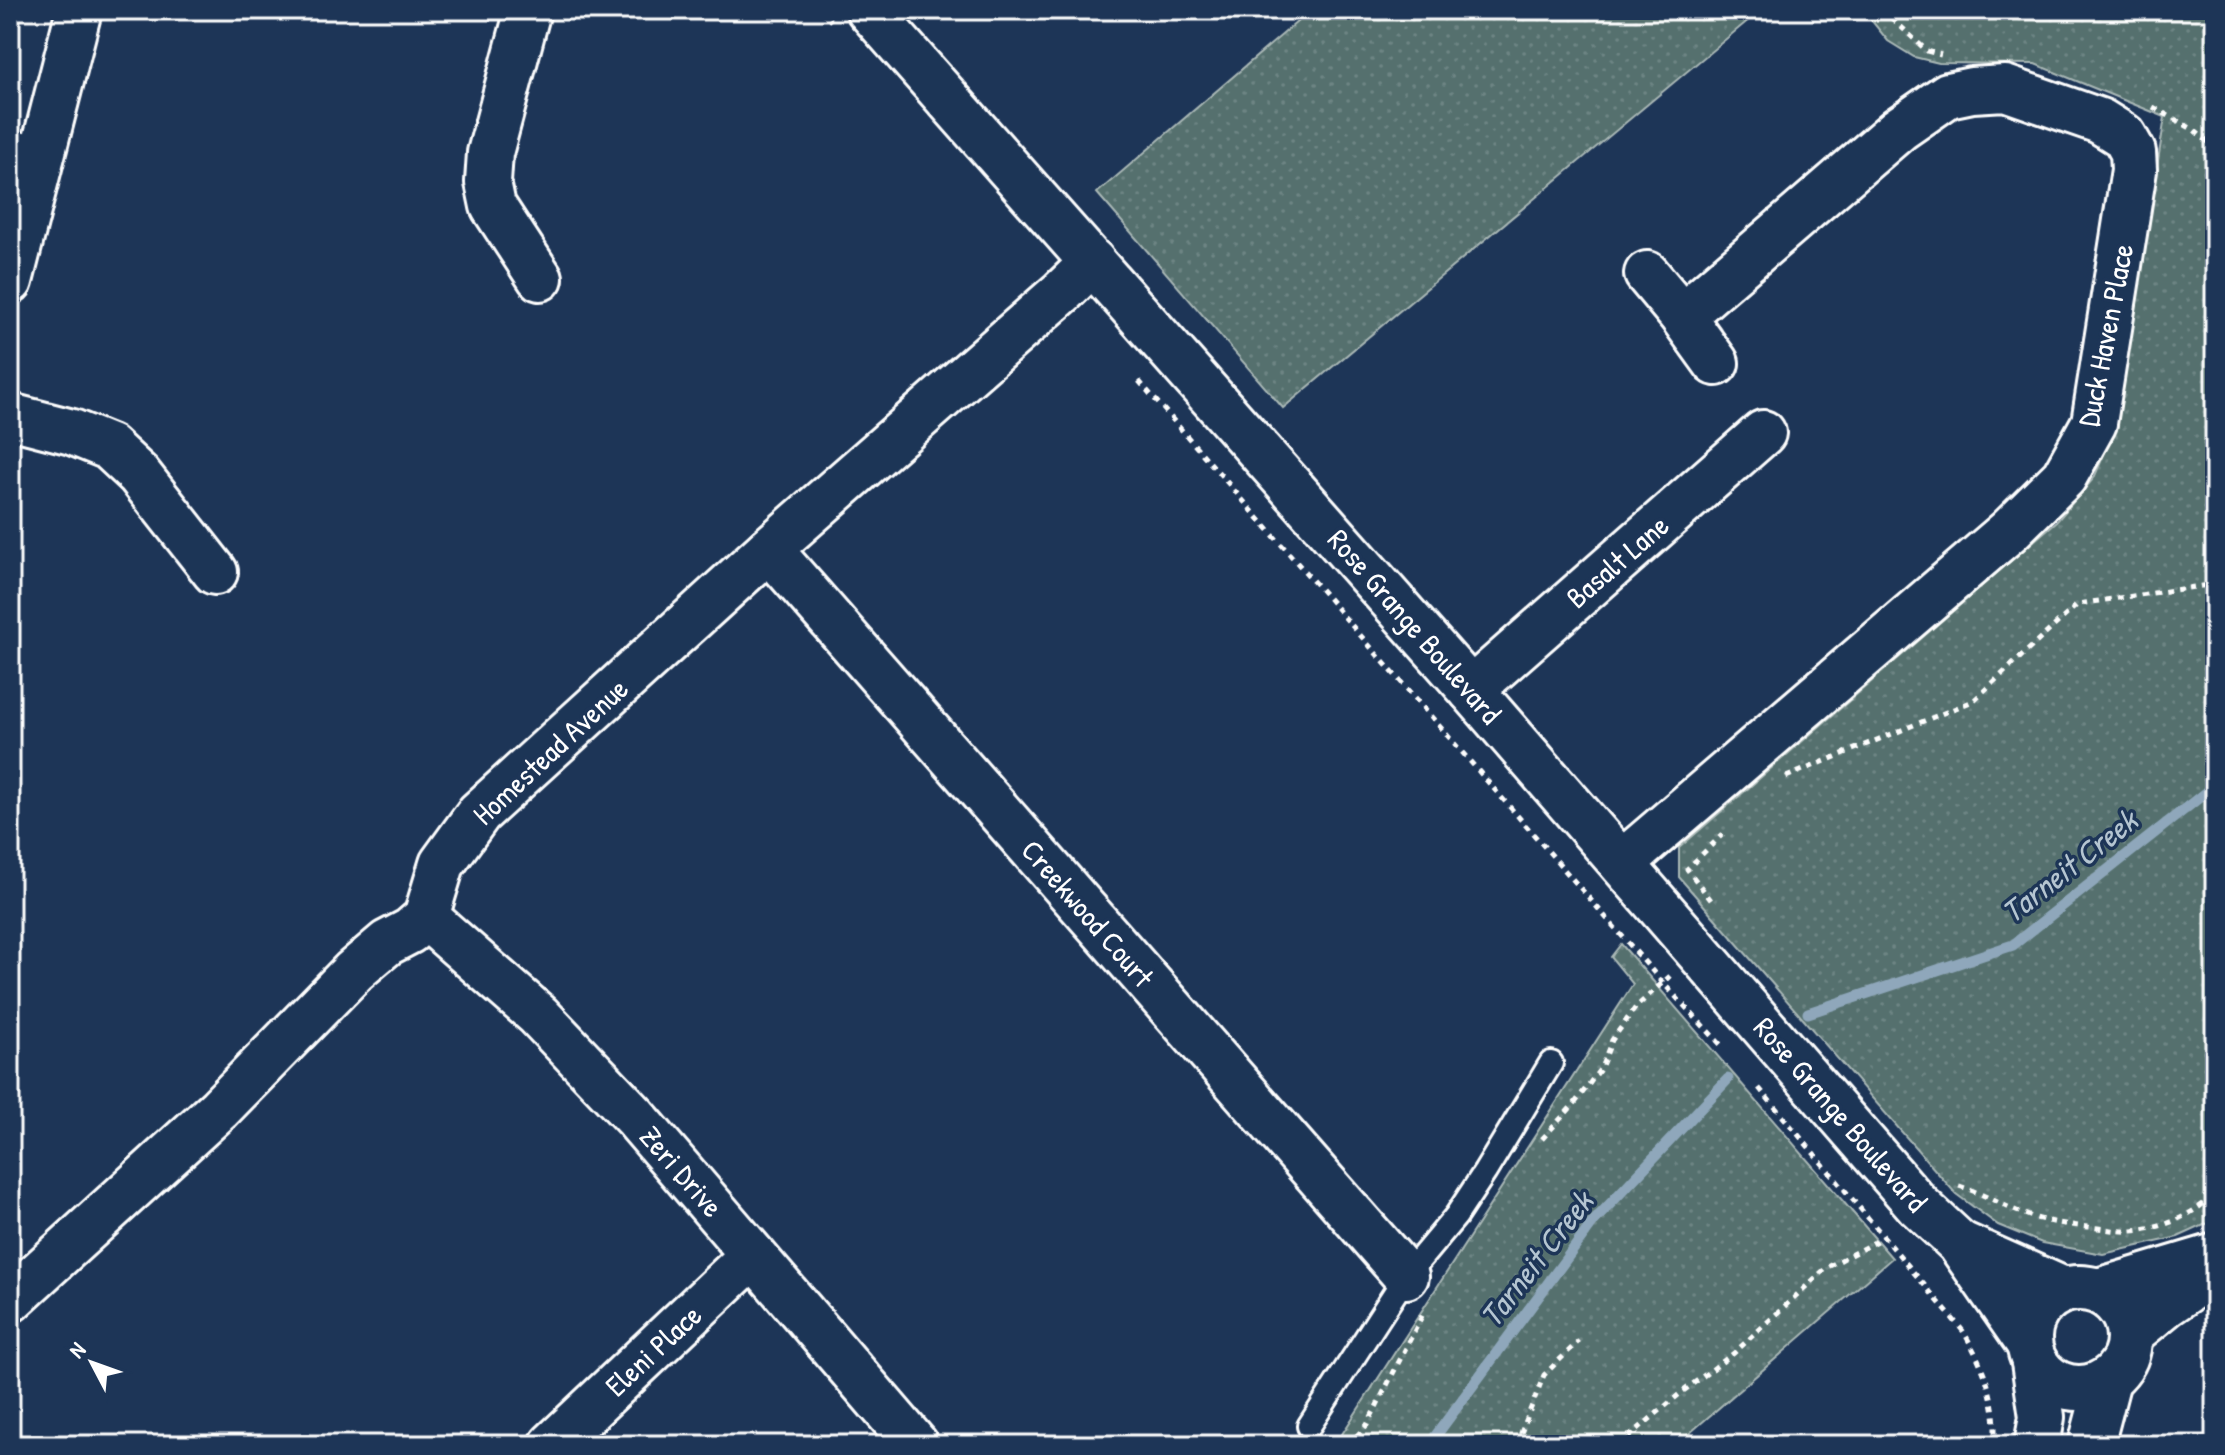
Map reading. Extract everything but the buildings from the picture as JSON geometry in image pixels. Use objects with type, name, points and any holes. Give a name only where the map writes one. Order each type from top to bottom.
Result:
[{"type":"street","points":[[10,281],[25,156],[79,10]]},
{"type":"street","points":[[528,10],[490,153],[488,182],[493,206],[540,278]]},
{"type":"street","name":"Rose Grange Boulevard","points":[[850,16],[1093,262],[1471,690],[1918,1205],[1959,1243],[2032,1353]]},
{"type":"street","name":"Duck Haven Place","points":[[1622,863],[2009,531],[2064,477],[2094,423],[2134,170],[2133,152],[2124,136],[2100,121],[2005,88],[1948,95],[1899,129],[1682,316]]},
{"type":"street","name":"Homestead Avenue","points":[[426,917],[442,864],[479,813],[769,549],[1093,262]]},
{"type":"street","points":[[1647,274],[1716,363]]},
{"type":"street","points":[[10,416],[72,432],[109,447],[139,475],[215,572]]},
{"type":"street","name":"Basalt Lane","points":[[1471,690],[1763,433]]},
{"type":"street","name":"Creekwood Court","points":[[769,549],[1406,1276]]},
{"type":"street","points":[[10,1300],[219,1109],[354,971],[387,943],[410,931],[426,917]]},
{"type":"street","name":"Zeri Drive","points":[[426,917],[538,1015],[635,1117],[916,1445]]},
{"type":"street","name":"Rose Grange Boulevard","points":[[1959,1243],[2081,1291]]},
{"type":"street","name":"Eleni Place","points":[[552,1445],[753,1255]]},
{"type":"street","points":[[2037,1445],[2042,1417],[2030,1327],[2037,1311],[2048,1298],[2215,1256]]},
{"type":"street","points":[[2129,1335],[2202,1280],[2215,1266]]},
{"type":"street","points":[[2032,1353],[2047,1377],[2063,1386],[2083,1388],[2108,1380],[2117,1371],[2127,1354],[2129,1335],[2126,1321],[2111,1298],[2081,1291]]},
{"type":"street","points":[[2091,1445],[2108,1380]]},
{"type":"lane","points":[[1309,1426],[1406,1276],[1456,1216],[1551,1063]]},
{"type":"path","points":[[821,10],[850,16]]},
{"type":"path","points":[[2147,103],[2194,130],[2215,148]]},
{"type":"path","points":[[1135,376],[1628,944],[1731,1055]]},
{"type":"path","points":[[1776,781],[1973,701],[2078,604],[2215,584]]},
{"type":"path","points":[[1696,949],[1725,918],[1687,869],[1732,825]]},
{"type":"path","points":[[1751,1079],[1963,1331],[1979,1357],[1988,1383],[1995,1422],[1994,1445]]},
{"type":"path","points":[[1619,1445],[1734,1353],[1826,1268],[1884,1237],[1939,1188],[1955,1184],[2032,1217],[2130,1231],[2164,1225],[2191,1213],[2215,1194]]},
{"type":"path","points":[[1525,1445],[1521,1433],[1544,1375],[1579,1341]]},
{"type":"green space","points":[[1311,10],[1754,10],[1750,19],[1283,408],[1097,193]]},
{"type":"green space","points":[[1863,10],[2215,10],[2215,1220],[2178,1237],[2103,1254],[2042,1243],[1998,1225],[1956,1194],[1679,877],[1679,848],[2057,521],[2094,478],[2115,429],[2165,117],[2035,64],[1939,63],[1914,57],[1888,41]]},
{"type":"green space","points":[[1621,944],[1892,1258],[1676,1445],[1335,1445],[1633,984],[1611,957]]},
{"type":"waterway","name":"Tarneit Creek","points":[[1808,1013],[2013,945],[2215,785]]},
{"type":"waterway","name":"Tarneit Creek","points":[[1429,1445],[1594,1221],[1728,1079]]}]
